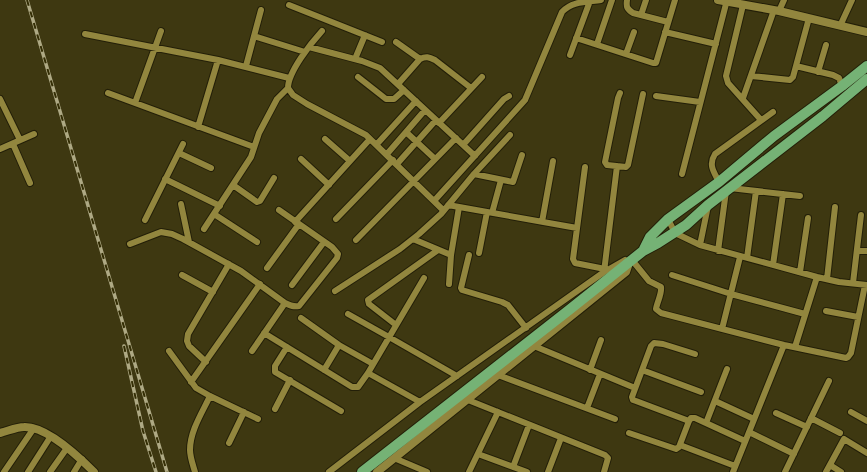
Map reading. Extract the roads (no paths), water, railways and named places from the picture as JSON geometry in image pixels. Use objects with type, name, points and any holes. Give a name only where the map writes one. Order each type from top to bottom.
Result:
[{"type":"main road","points":[[643,251],[650,237],[668,219],[719,182],[774,136],[867,66]]},
{"type":"main road","points":[[362,472],[603,284],[643,251],[686,225],[708,205],[823,116],[867,79]]},
{"type":"street","points":[[434,201],[525,100],[562,12],[573,4],[601,0]]},
{"type":"street","points":[[597,44],[612,0]]},
{"type":"street","points":[[627,0],[626,6],[628,10],[633,13],[668,22]]},
{"type":"street","points":[[641,15],[646,0]]},
{"type":"street","points":[[576,38],[656,63],[675,0]]},
{"type":"street","points":[[743,98],[776,11],[784,0]]},
{"type":"street","points":[[840,26],[852,0]]},
{"type":"street","points":[[570,55],[590,1]]},
{"type":"street","points":[[682,174],[716,44],[724,1],[809,18],[867,32]]},
{"type":"street","points":[[289,5],[382,42]]},
{"type":"street","points":[[743,5],[726,76],[728,82],[761,120]]},
{"type":"street","points":[[246,66],[261,10]]},
{"type":"street","points":[[751,76],[790,80],[793,77],[809,18]]},
{"type":"street","points":[[135,103],[161,31]]},
{"type":"street","points":[[204,229],[250,157],[259,133],[276,99],[288,88],[289,78],[307,50],[322,31]]},
{"type":"street","points":[[626,54],[634,32]]},
{"type":"street","points":[[666,32],[716,44]]},
{"type":"street","points":[[85,34],[246,66],[289,78]]},
{"type":"street","points":[[355,59],[365,35]]},
{"type":"street","points":[[254,36],[307,50],[355,59],[380,68],[475,156]]},
{"type":"street","points":[[396,42],[420,59]]},
{"type":"street","points":[[818,72],[826,45]]},
{"type":"street","points":[[398,84],[420,59],[429,57],[471,88]]},
{"type":"street","points":[[198,127],[218,60]]},
{"type":"street","points":[[796,66],[838,78],[842,86]]},
{"type":"street","points":[[358,77],[386,99],[394,99],[404,90]]},
{"type":"street","points":[[336,219],[482,77]]},
{"type":"street","points":[[288,88],[294,95],[306,104],[361,131],[377,144],[434,201],[445,208],[459,207],[577,228]]},
{"type":"street","points":[[108,93],[254,147]]},
{"type":"street","points":[[620,93],[605,162],[607,165],[628,167],[643,94]]},
{"type":"street","points":[[463,145],[504,99],[509,96]]},
{"type":"street","points":[[656,96],[700,102]]},
{"type":"street","points":[[0,99],[20,140]]},
{"type":"street","points":[[377,144],[416,101]]},
{"type":"street","points":[[386,154],[425,110]]},
{"type":"street","points":[[719,182],[711,168],[713,157],[773,112]]},
{"type":"street","points":[[406,132],[435,159]]},
{"type":"street","points":[[0,149],[34,134]]},
{"type":"street","points":[[335,291],[413,239],[445,208],[510,135]]},
{"type":"street","points":[[356,240],[456,138]]},
{"type":"street","points":[[325,139],[350,161]]},
{"type":"street","points":[[267,268],[297,223],[370,139]]},
{"type":"street","points":[[13,144],[30,183]]},
{"type":"street","points":[[145,220],[183,144]]},
{"type":"street","points":[[179,153],[211,168]]},
{"type":"street","points":[[474,174],[513,182],[515,181],[522,154]]},
{"type":"street","points":[[302,159],[329,185]]},
{"type":"street","points":[[542,222],[553,161]]},
{"type":"street","points":[[603,284],[617,166]]},
{"type":"street","points":[[585,167],[573,261],[604,270]]},
{"type":"street","points":[[232,185],[256,202],[260,200],[274,178]]},
{"type":"street","points":[[165,179],[220,206]]},
{"type":"street","points":[[479,253],[489,213],[500,180]]},
{"type":"street","points":[[718,251],[728,190],[756,191],[800,196]]},
{"type":"street","points":[[722,329],[731,294],[744,257],[756,191]]},
{"type":"street","points":[[773,265],[783,194]]},
{"type":"street","points":[[181,204],[189,242]]},
{"type":"street","points":[[700,245],[708,205]]},
{"type":"street","points":[[449,284],[451,255],[459,207]]},
{"type":"street","points":[[827,279],[835,207]]},
{"type":"street","points":[[130,244],[161,232],[172,234],[241,271],[292,307],[300,306],[337,258],[338,254],[336,250],[279,210]]},
{"type":"street","points":[[214,214],[258,242]]},
{"type":"street","points":[[800,272],[808,218]]},
{"type":"street","points":[[377,472],[626,272],[630,262],[649,281],[661,287],[661,292],[657,302],[657,311],[784,345],[846,358],[850,355],[866,285],[827,279],[700,245],[675,232],[668,219]]},
{"type":"street","points":[[853,283],[863,219]]},
{"type":"street","points":[[413,239],[451,255]]},
{"type":"street","points":[[292,285],[324,242]]},
{"type":"street","points":[[396,325],[369,304],[368,300],[438,250]]},
{"type":"street","points":[[329,472],[420,402],[526,328],[604,270],[643,251]]},
{"type":"street","points":[[857,251],[867,251]]},
{"type":"street","points":[[469,255],[461,288],[462,290],[508,305],[526,328]]},
{"type":"street","points":[[206,362],[189,346],[187,341],[188,334],[229,264]]},
{"type":"street","points":[[182,275],[213,292]]},
{"type":"street","points":[[672,275],[731,294],[805,314]]},
{"type":"street","points":[[795,347],[816,276]]},
{"type":"street","points":[[264,333],[355,388],[368,373],[424,278]]},
{"type":"street","points":[[191,382],[260,284]]},
{"type":"street","points":[[252,351],[285,303]]},
{"type":"street","points":[[826,311],[858,317]]},
{"type":"street","points":[[348,314],[456,376]]},
{"type":"street","points":[[301,318],[339,345],[373,364]]},
{"type":"street","points":[[590,370],[601,340]]},
{"type":"street","points":[[689,421],[632,400],[632,397],[651,346],[654,343],[663,344],[695,354]]},
{"type":"street","points":[[324,370],[339,345]]},
{"type":"street","points":[[680,445],[734,469],[784,345]]},
{"type":"street","points":[[534,346],[635,388]]},
{"type":"street","points":[[287,347],[274,369],[275,372],[341,411]]},
{"type":"street","points":[[169,351],[191,382],[201,392],[258,419]]},
{"type":"street","points":[[706,423],[727,369]]},
{"type":"street","points":[[642,370],[702,392]]},
{"type":"street","points":[[368,373],[420,402]]},
{"type":"street","points":[[587,408],[600,374]]},
{"type":"street","points":[[498,376],[615,419]]},
{"type":"street","points":[[275,409],[290,380]]},
{"type":"street","points":[[785,472],[829,381]]},
{"type":"street","points":[[195,472],[190,452],[191,440],[210,396]]},
{"type":"street","points":[[468,400],[605,455],[608,458],[604,472]]},
{"type":"street","points":[[715,401],[754,419]]},
{"type":"street","points":[[229,443],[244,412]]},
{"type":"street","points":[[469,472],[498,412]]},
{"type":"street","points":[[851,412],[867,421]]},
{"type":"street","points":[[776,413],[806,428]]},
{"type":"street","points":[[629,433],[674,449],[678,449],[689,421],[692,418],[695,418],[745,441]]},
{"type":"street","points":[[811,418],[840,433]]},
{"type":"street","points":[[513,467],[529,425]]},
{"type":"street","points":[[0,433],[24,427],[34,428],[45,432],[82,459],[94,472]]},
{"type":"street","points":[[4,472],[34,428]]},
{"type":"street","points":[[749,432],[794,454]]},
{"type":"street","points":[[28,472],[51,436]]},
{"type":"street","points":[[548,472],[561,438]]},
{"type":"street","points":[[826,472],[844,439],[867,453]]},
{"type":"street","points":[[50,472],[67,448]]},
{"type":"street","points":[[478,454],[527,472]]},
{"type":"street","points":[[394,458],[427,472]]},
{"type":"street","points":[[74,472],[82,459]]},
{"type":"street","points":[[830,466],[841,472]]},
{"type":"railway","points":[[27,0],[167,472]]},
{"type":"railway","points":[[124,346],[143,431],[156,472]]}]
